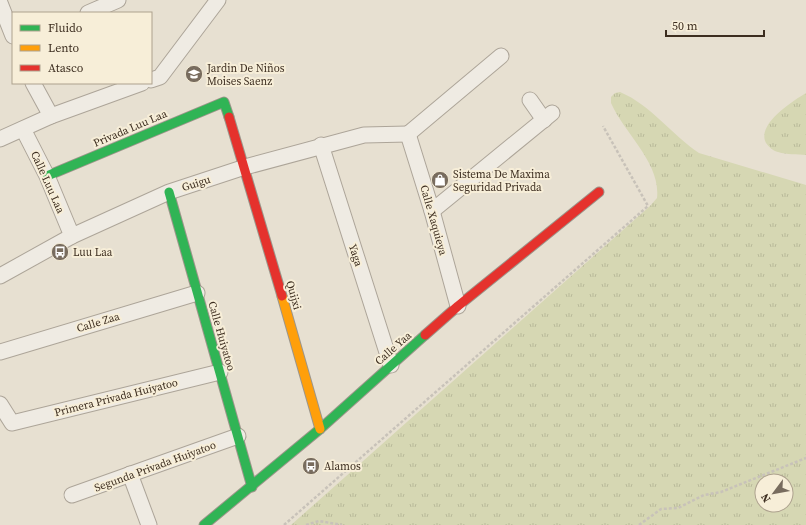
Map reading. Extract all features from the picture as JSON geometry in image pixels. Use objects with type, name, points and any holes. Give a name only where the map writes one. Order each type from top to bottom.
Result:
[{"type":"street","points":[[90,12],[118,0]]},
{"type":"street","points":[[156,78],[218,0]]},
{"type":"street","points":[[0,3],[12,33]]},
{"type":"street","points":[[408,134],[501,56]]},
{"type":"street","points":[[34,84],[51,116]]},
{"type":"street","points":[[0,139],[51,116],[139,84]]},
{"type":"street","points":[[432,211],[548,116],[530,100]]},
{"type":"street","name":"Quijxi","points":[[224,102],[245,167],[320,429]]},
{"type":"street","name":"Privada Luu Laa","points":[[46,176],[224,102]]},
{"type":"street","name":"Calle Luu Laa","points":[[23,129],[46,176],[72,236]]},
{"type":"street","name":"Guigu","points":[[1,274],[72,236],[169,192],[245,167],[321,145],[364,135],[408,134]]},
{"type":"street","name":"Calle Xaquieya","points":[[408,134],[432,211],[458,306]]},
{"type":"street","name":"Yaga","points":[[321,145],[391,365]]},
{"type":"street","name":"Calle Huiyatoo","points":[[169,192],[252,487]]},
{"type":"street","name":"Calle Yaa","points":[[204,525],[252,487],[320,429],[458,306],[599,192]]},
{"type":"street","name":"Calle Zaa","points":[[0,352],[197,293]]},
{"type":"street","name":"Primera Privada Huiyatoo","points":[[0,404],[12,423],[220,372]]},
{"type":"street","name":"Segunda Privada Huiyatoo","points":[[72,495],[238,436]]},
{"type":"street","points":[[130,474],[149,525]]},
{"type":"path","points":[[284,525],[648,206],[603,126]]},
{"type":"path","points":[[639,525],[661,509],[678,508],[704,495],[721,492],[806,458]]},
{"type":"path","points":[[306,525],[319,521],[342,525]]},
{"type":"green space","points":[[620,92],[642,104],[689,146],[699,153],[806,185],[806,525],[291,525],[650,206],[657,198],[657,185],[648,160],[624,126],[611,103],[611,97],[615,93]]},
{"type":"green space","points":[[806,93],[806,155],[785,154],[774,151],[766,143],[764,136],[766,128],[777,114],[785,107]]},
{"type":"traffic: fast","points":[[47,176],[224,102],[229,117]]},
{"type":"traffic: fast","points":[[169,192],[252,487]]},
{"type":"traffic: fast","points":[[204,525],[320,429],[425,335]]},
{"type":"traffic: slow","points":[[282,296],[320,429]]},
{"type":"traffic: jam","points":[[229,117],[282,296]]},
{"type":"traffic: jam","points":[[425,335],[458,306],[599,192]]},
{"type":"place","name":"Jardin De Niños Moises Saenz","points":[[194,74]]},
{"type":"place","name":"Sistema De Maxima Seguridad Privada","points":[[440,180]]},
{"type":"place","name":"Luu Laa","points":[[60,252]]},
{"type":"place","name":"Alamos","points":[[311,466]]}]
